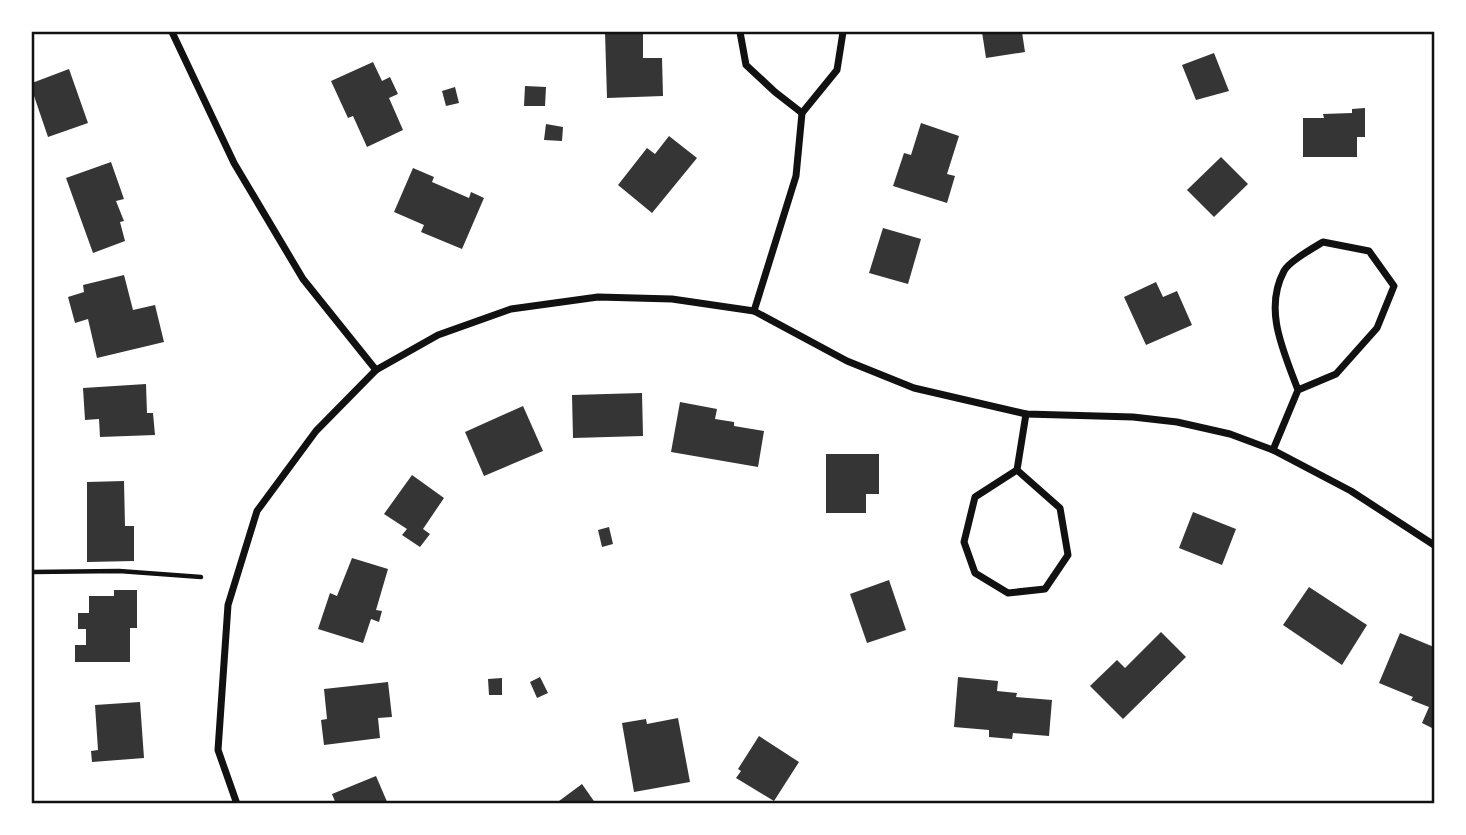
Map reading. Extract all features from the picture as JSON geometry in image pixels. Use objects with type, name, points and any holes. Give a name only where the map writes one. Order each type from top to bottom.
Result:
[{"type":"street","points":[[172,32],[234,163],[303,279],[376,370]]},
{"type":"street","points":[[740,32],[746,65],[802,113]]},
{"type":"street","points":[[754,311],[796,176],[802,113],[837,70],[843,32]]},
{"type":"street","points":[[1273,450],[1298,390],[1280,342],[1273,306],[1284,268],[1323,242],[1369,251],[1394,286],[1377,328],[1336,374],[1298,390]]},
{"type":"street","points":[[237,803],[218,750],[228,605],[257,511],[316,430],[376,370],[438,335],[511,309],[598,297],[672,299],[754,311],[847,361],[915,388],[1026,414],[1133,417],[1177,422],[1230,434],[1273,450],[1352,491],[1434,545]]},
{"type":"street","points":[[1017,470],[1060,508],[1068,555],[1045,589],[1008,593],[975,573],[964,542],[975,497],[1017,470],[1026,414]]},
{"type":"path","points":[[32,572],[119,571],[201,577]]},
{"type":"building","points":[[605,32],[643,32],[643,58],[662,58],[663,96],[607,98]]},
{"type":"building","points":[[982,32],[1022,32],[1025,52],[986,58]]},
{"type":"building","points":[[1214,53],[1229,91],[1196,100],[1182,65]]},
{"type":"building","points":[[373,62],[382,81],[390,77],[398,94],[389,98],[403,130],[367,147],[353,116],[348,118],[331,81]]},
{"type":"building","points":[[69,69],[88,123],[48,137],[32,83]]},
{"type":"building","points":[[525,86],[546,87],[545,106],[524,106]]},
{"type":"building","points":[[455,87],[459,103],[446,106],[442,91]]},
{"type":"building","points":[[1365,108],[1365,137],[1357,137],[1357,157],[1303,157],[1303,118],[1324,118],[1323,114],[1352,113],[1352,109]]},
{"type":"building","points":[[921,123],[959,136],[947,174],[955,176],[947,203],[893,186],[904,153],[911,155]]},
{"type":"building","points":[[546,124],[563,127],[562,141],[544,140]]},
{"type":"building","points":[[669,136],[697,158],[652,213],[618,185],[647,148],[655,154]]},
{"type":"building","points":[[1221,157],[1248,184],[1214,217],[1187,190]]},
{"type":"building","points":[[111,162],[124,199],[116,201],[124,221],[120,222],[125,241],[93,253],[66,178]]},
{"type":"building","points":[[413,168],[434,177],[432,182],[469,198],[471,192],[484,198],[462,249],[421,232],[424,225],[394,212]]},
{"type":"building","points":[[883,228],[921,239],[908,284],[869,273]]},
{"type":"building","points":[[124,275],[133,310],[155,305],[164,342],[97,358],[88,319],[75,323],[68,297],[84,292],[83,285]]},
{"type":"building","points":[[1156,282],[1163,297],[1177,291],[1192,325],[1146,345],[1124,297]]},
{"type":"building","points":[[146,384],[147,413],[153,413],[155,435],[100,437],[99,419],[85,420],[83,388]]},
{"type":"building","points":[[642,393],[643,436],[573,438],[572,395]]},
{"type":"building","points":[[680,402],[717,409],[715,419],[734,422],[734,426],[764,431],[758,467],[671,452]]},
{"type":"building","points":[[523,406],[543,451],[484,476],[465,432]]},
{"type":"building","points":[[826,454],[879,454],[879,494],[866,494],[866,513],[826,513]]},
{"type":"building","points":[[412,475],[444,498],[423,529],[430,534],[420,547],[402,535],[407,529],[384,514]]},
{"type":"building","points":[[124,481],[125,526],[134,526],[134,561],[87,562],[87,482]]},
{"type":"building","points":[[1193,512],[1236,529],[1222,565],[1179,548]]},
{"type":"building","points":[[609,527],[613,544],[602,547],[598,530]]},
{"type":"building","points":[[352,558],[388,569],[376,610],[382,611],[379,622],[371,619],[363,643],[318,629],[330,593],[337,596]]},
{"type":"building","points":[[889,580],[906,630],[867,643],[850,594]]},
{"type":"building","points":[[1309,587],[1367,625],[1342,665],[1283,625]]},
{"type":"building","points":[[114,590],[137,590],[137,628],[130,628],[130,662],[75,662],[75,645],[86,645],[86,629],[78,629],[78,613],[89,613],[89,596],[114,596]]},
{"type":"building","points":[[1161,632],[1186,657],[1123,719],[1090,686],[1117,660],[1125,668]]},
{"type":"building","points":[[1400,633],[1434,647],[1434,729],[1422,723],[1429,707],[1379,683]]},
{"type":"building","points":[[540,677],[548,693],[537,698],[530,682]]},
{"type":"building","points":[[958,677],[998,681],[997,691],[1017,693],[1016,697],[1052,700],[1049,736],[1013,733],[1012,739],[989,737],[989,730],[954,727]]},
{"type":"building","points":[[502,678],[502,695],[489,695],[488,679]]},
{"type":"building","points":[[388,682],[392,717],[378,718],[380,738],[324,745],[321,720],[327,719],[324,689]]},
{"type":"building","points":[[140,702],[144,758],[92,762],[91,751],[98,750],[95,705]]},
{"type":"building","points":[[678,718],[690,782],[634,792],[622,723],[646,719],[647,724]]},
{"type":"building","points":[[759,736],[799,762],[774,801],[736,778],[741,771],[738,769]]},
{"type":"building","points":[[376,776],[388,804],[336,804],[332,794]]},
{"type":"building","points":[[582,784],[596,804],[555,804]]}]
